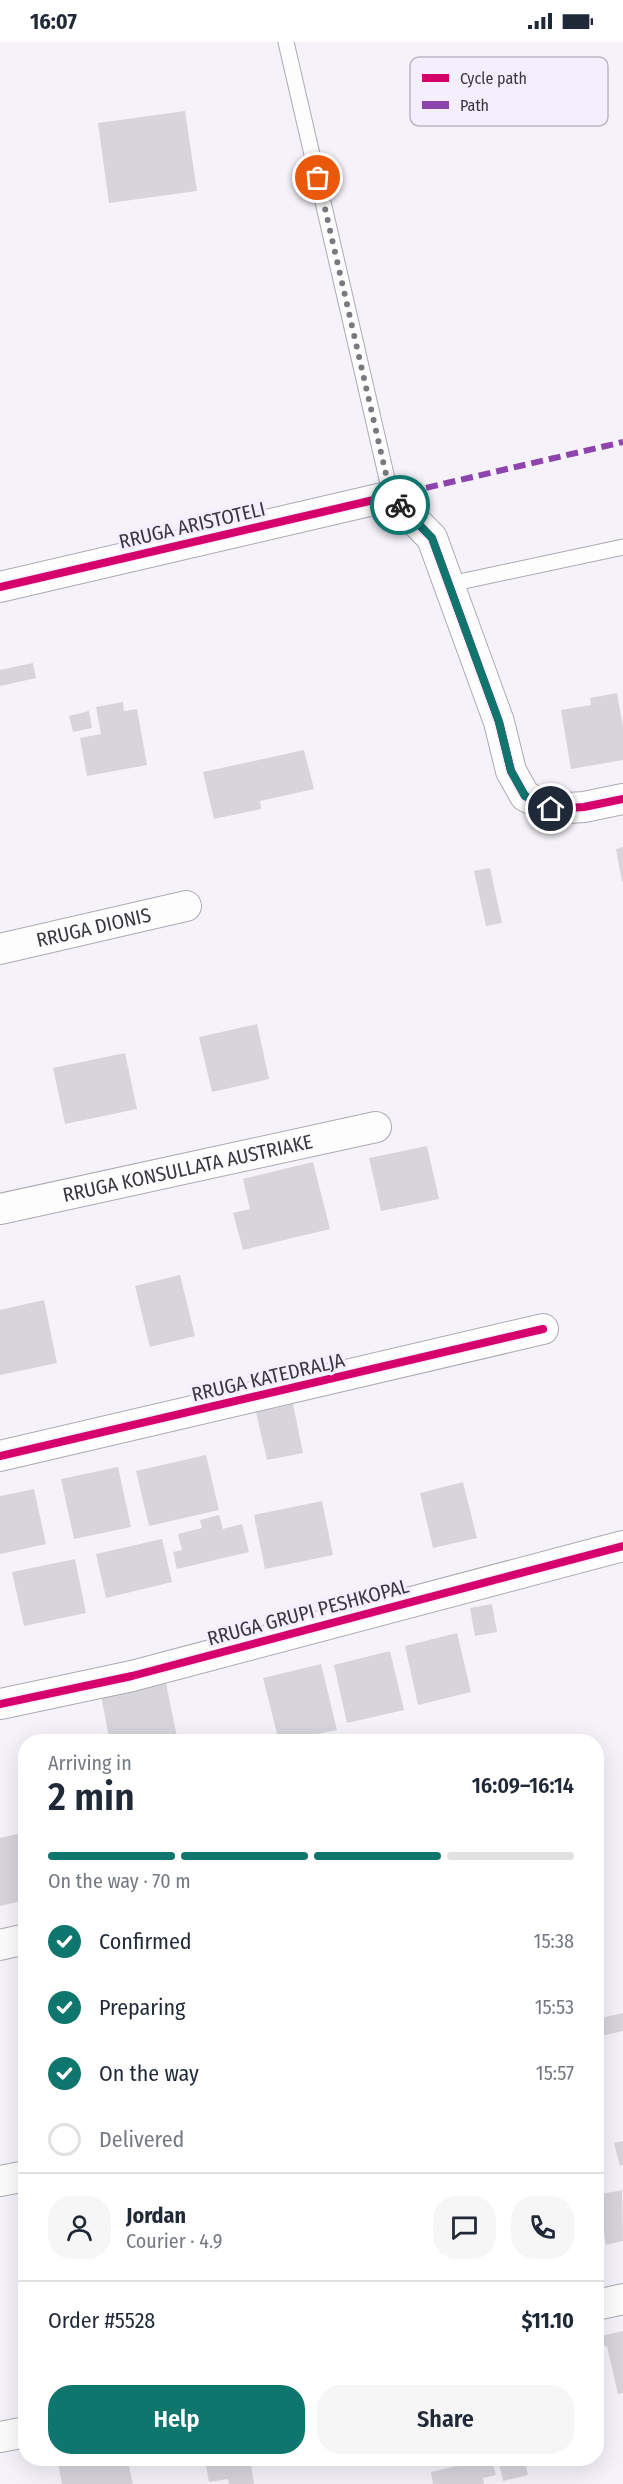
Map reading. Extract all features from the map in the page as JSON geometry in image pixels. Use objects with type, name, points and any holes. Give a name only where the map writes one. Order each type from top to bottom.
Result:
[{"type":"street","points":[[391,496],[432,538],[499,722],[511,771],[525,796],[551,809],[585,807],[623,799]]},
{"type":"street","name":"RRUGA ARISTOTELI","points":[[0,587],[391,496]]},
{"type":"street","name":"RRUGA DIONIS","points":[[0,949],[186,906]]},
{"type":"street","name":"RRUGA KONSULLATA AUSTRIAKE","points":[[0,1209],[376,1127]]},
{"type":"street","name":"RRUGA KATEDRALJA","points":[[0,1456],[543,1329]]},
{"type":"street","name":"RRUGA GRUPI PESHKOPAL","points":[[0,1704],[132,1676],[623,1546]]},
{"type":"street","points":[[0,1945],[18,1941]]},
{"type":"street","points":[[0,2181],[18,2177]]},
{"type":"street","points":[[604,2303],[623,2299]]},
{"type":"street","points":[[0,2438],[18,2434]]},
{"type":"lane","points":[[286,42],[391,496]]},
{"type":"lane","points":[[450,584],[623,547]]},
{"type":"building","points":[[185,111],[197,191],[109,203],[98,123]]},
{"type":"building","points":[[33,663],[36,678],[0,686],[0,670]]},
{"type":"building","points":[[617,693],[623,727],[623,760],[571,769],[561,710],[591,705],[590,698]]},
{"type":"building","points":[[123,702],[124,711],[137,709],[147,765],[87,776],[80,738],[101,734],[96,707]]},
{"type":"building","points":[[89,711],[92,728],[73,732],[69,716]]},
{"type":"building","points":[[304,750],[314,789],[260,801],[261,809],[214,819],[203,772]]},
{"type":"building","points":[[623,847],[623,882],[622,882],[616,849]]},
{"type":"building","points":[[490,868],[502,923],[486,926],[474,871]]},
{"type":"building","points":[[257,1024],[269,1079],[212,1092],[199,1037]]},
{"type":"building","points":[[125,1053],[137,1109],[65,1124],[53,1068]]},
{"type":"building","points":[[427,1146],[439,1199],[381,1211],[369,1158]]},
{"type":"building","points":[[313,1162],[330,1229],[243,1250],[233,1213],[250,1209],[243,1179]]},
{"type":"building","points":[[180,1275],[195,1336],[150,1347],[135,1286]]},
{"type":"building","points":[[44,1300],[57,1363],[0,1375],[0,1310]]},
{"type":"building","points":[[293,1404],[303,1453],[267,1460],[256,1412]]},
{"type":"building","points":[[206,1455],[219,1510],[149,1526],[136,1471]]},
{"type":"building","points":[[118,1467],[131,1527],[74,1539],[61,1479]]},
{"type":"building","points":[[463,1482],[477,1538],[433,1548],[420,1493]]},
{"type":"building","points":[[34,1489],[46,1544],[0,1554],[0,1496]]},
{"type":"building","points":[[322,1501],[333,1555],[265,1569],[254,1515]]},
{"type":"building","points":[[219,1515],[223,1529],[242,1524],[249,1552],[177,1569],[173,1552],[182,1550],[178,1534],[202,1528],[200,1520]]},
{"type":"building","points":[[162,1539],[172,1582],[106,1598],[96,1554]]},
{"type":"building","points":[[75,1559],[86,1613],[24,1626],[12,1572]]},
{"type":"building","points":[[492,1604],[497,1632],[475,1636],[470,1608]]},
{"type":"building","points":[[457,1633],[471,1692],[418,1705],[405,1646]]},
{"type":"building","points":[[390,1651],[404,1710],[347,1723],[334,1665]]},
{"type":"building","points":[[321,1664],[337,1730],[318,1734],[277,1734],[263,1678]]},
{"type":"building","points":[[166,1683],[176,1734],[108,1734],[101,1696]]},
{"type":"building","points":[[18,1834],[18,1902],[0,1906],[0,1838]]},
{"type":"building","points":[[623,2013],[623,2031],[604,2035],[604,2017]]},
{"type":"building","points":[[623,2141],[623,2165],[620,2166],[614,2143]]},
{"type":"building","points":[[622,2190],[623,2241],[606,2245],[604,2234],[604,2194]]},
{"type":"building","points":[[623,2331],[623,2393],[618,2394],[607,2346],[604,2346],[604,2335]]},
{"type":"building","points":[[59,2466],[129,2466],[133,2484],[62,2484]]},
{"type":"building","points":[[206,2466],[251,2466],[254,2484],[229,2484],[228,2479],[209,2482]]},
{"type":"building","points":[[457,2466],[493,2466],[496,2475],[483,2478],[484,2484],[433,2484],[431,2472]]},
{"type":"building","points":[[499,2466],[526,2466],[528,2475],[503,2481]]},
{"type":"marked path","points":[[391,496],[623,442]]},
{"type":"cycle path","points":[[0,587],[391,496],[432,538],[499,722],[511,771],[525,796],[551,809],[584,807],[623,799]]},
{"type":"cycle path","points":[[0,1456],[543,1329]]},
{"type":"cycle path","points":[[0,1704],[132,1676],[623,1546]]},
{"type":"way so far","points":[[318,178],[391,496],[400,505]]},
{"type":"route","points":[[400,505],[432,538],[499,722],[511,771],[525,796],[551,809]]}]
